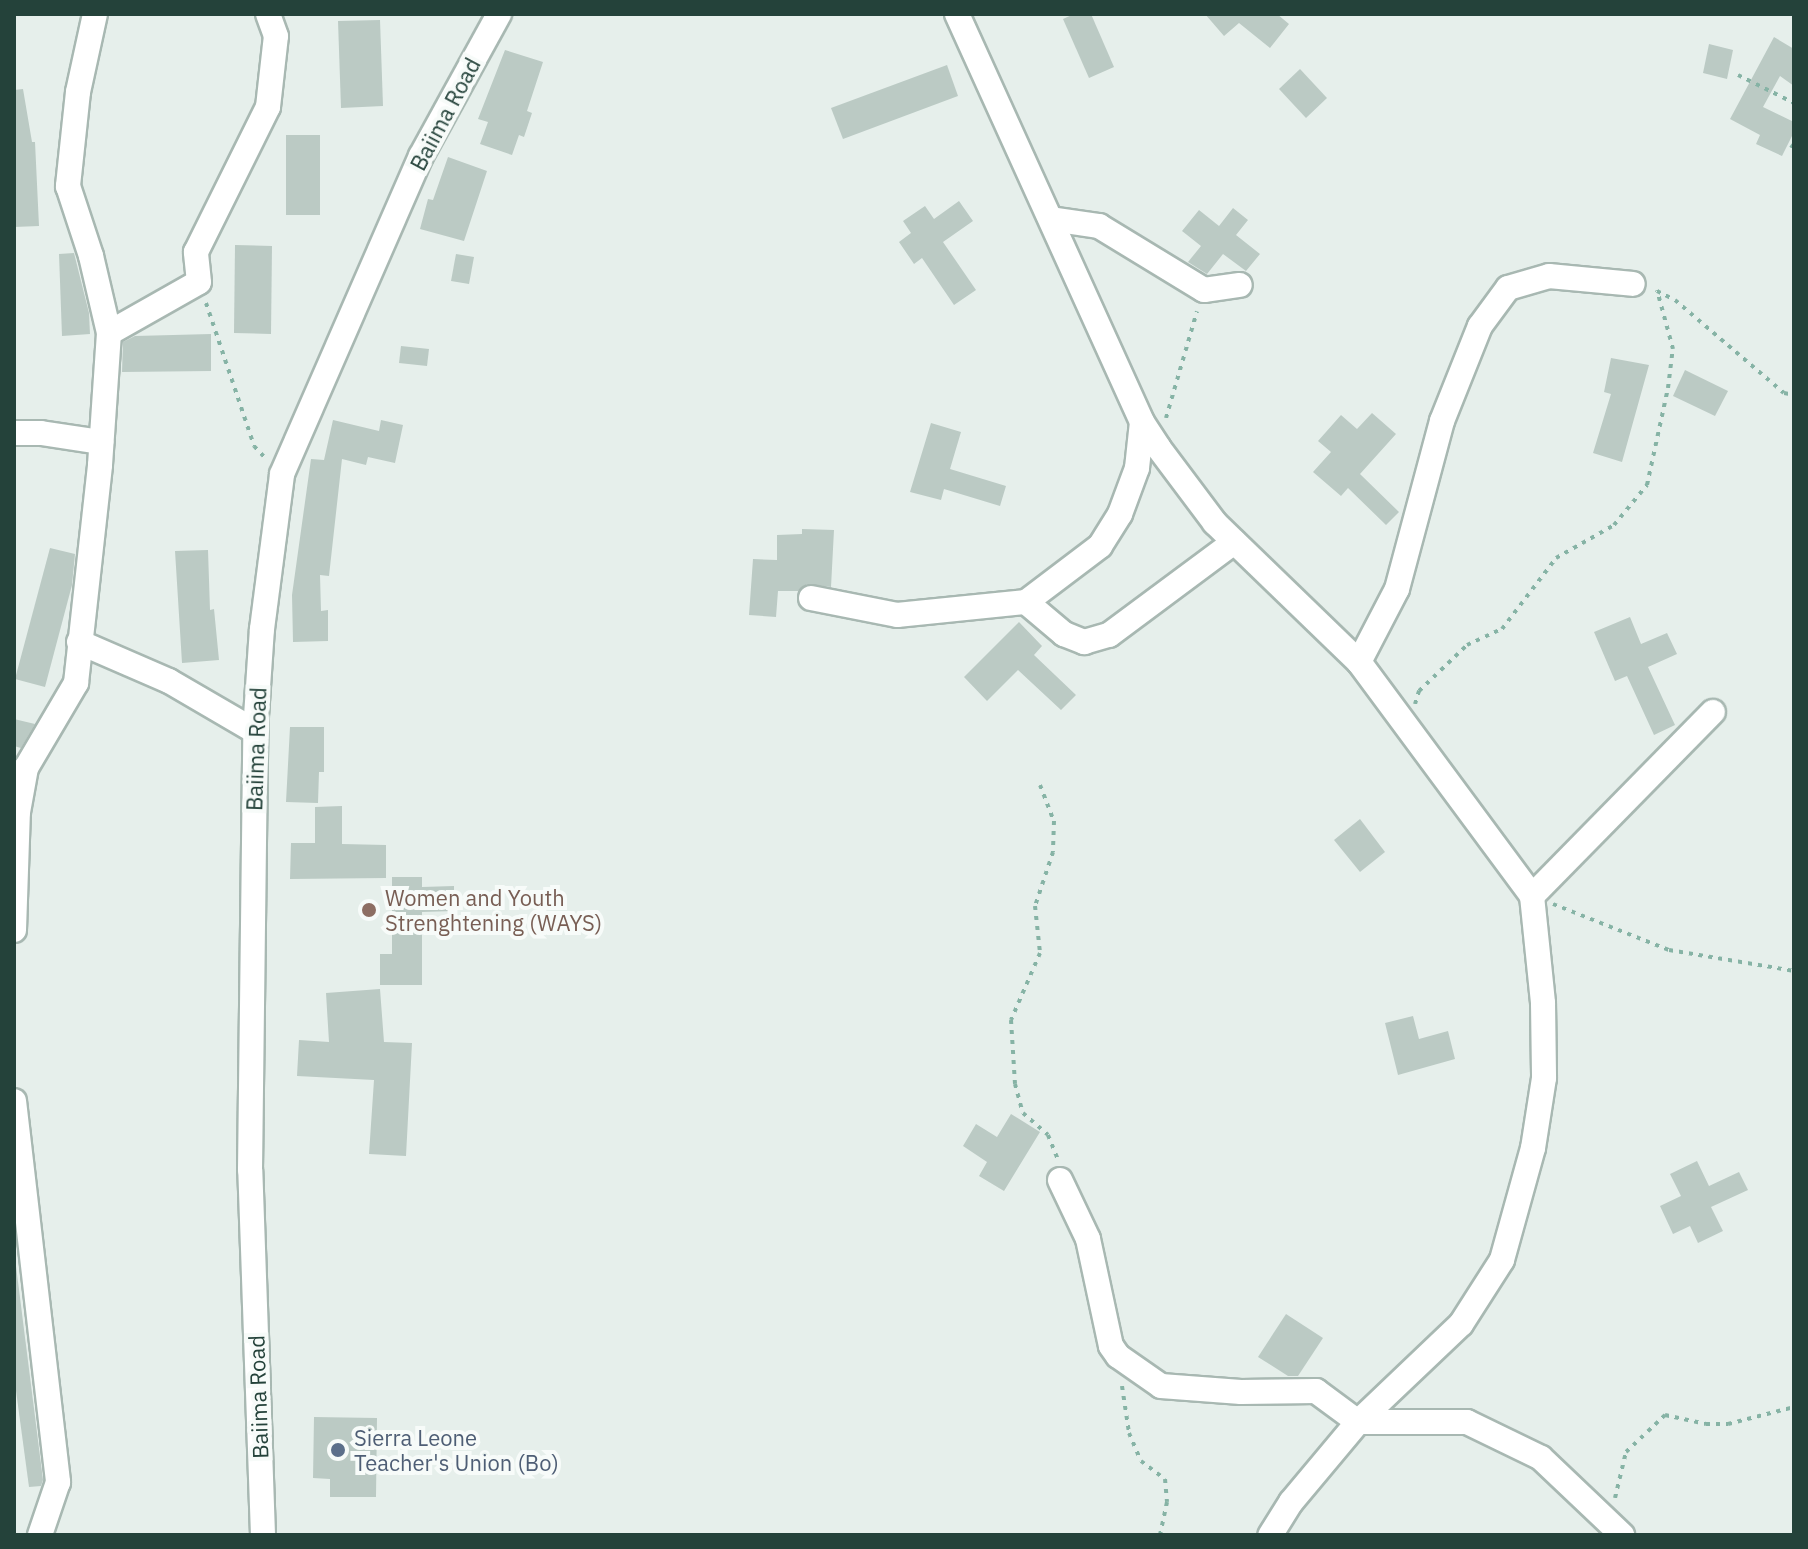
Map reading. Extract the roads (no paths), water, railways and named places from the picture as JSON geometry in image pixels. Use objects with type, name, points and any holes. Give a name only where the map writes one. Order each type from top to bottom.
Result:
[{"type":"street","points":[[14,930],[20,773],[76,683],[101,442],[109,333],[91,256],[68,186],[78,92],[95,14]]},
{"type":"street","name":"Baiima Road","points":[[263,1535],[250,1170],[255,731],[262,629],[282,474],[421,156],[499,14]]},
{"type":"street","points":[[957,14],[1142,422],[1158,447],[1234,542],[1359,662],[1409,725],[1532,896],[1543,1003],[1544,1078],[1533,1148],[1502,1260],[1461,1324],[1358,1422],[1291,1502],[1270,1535]]},
{"type":"street","points":[[109,333],[199,282],[196,252],[268,107],[276,36],[260,15]]},
{"type":"street","points":[[1051,219],[1099,226],[1204,290],[1240,285]]},
{"type":"street","points":[[1359,662],[1397,589],[1442,421],[1480,326],[1508,288],[1549,276],[1645,287]]},
{"type":"street","points":[[811,598],[897,615],[1026,602],[1100,546],[1120,514],[1137,468],[1142,422]]},
{"type":"street","points":[[14,433],[41,433],[101,442]]},
{"type":"street","points":[[1026,602],[1084,642],[1109,635],[1234,542]]},
{"type":"street","points":[[79,642],[169,681],[255,731]]},
{"type":"street","points":[[1532,896],[1713,712]]},
{"type":"street","points":[[14,1101],[58,1482],[40,1535]]},
{"type":"street","points":[[1060,1180],[1088,1239],[1111,1346],[1118,1356],[1161,1386],[1241,1392],[1316,1391],[1358,1422],[1467,1422],[1541,1458],[1620,1533]]},
{"type":"place","name":"Women and Youth Strenghtening (WAYS)","points":[[369,910]]},
{"type":"place","name":"Sierra Leone Teacher's Union (Bo)","points":[[338,1450]]}]
